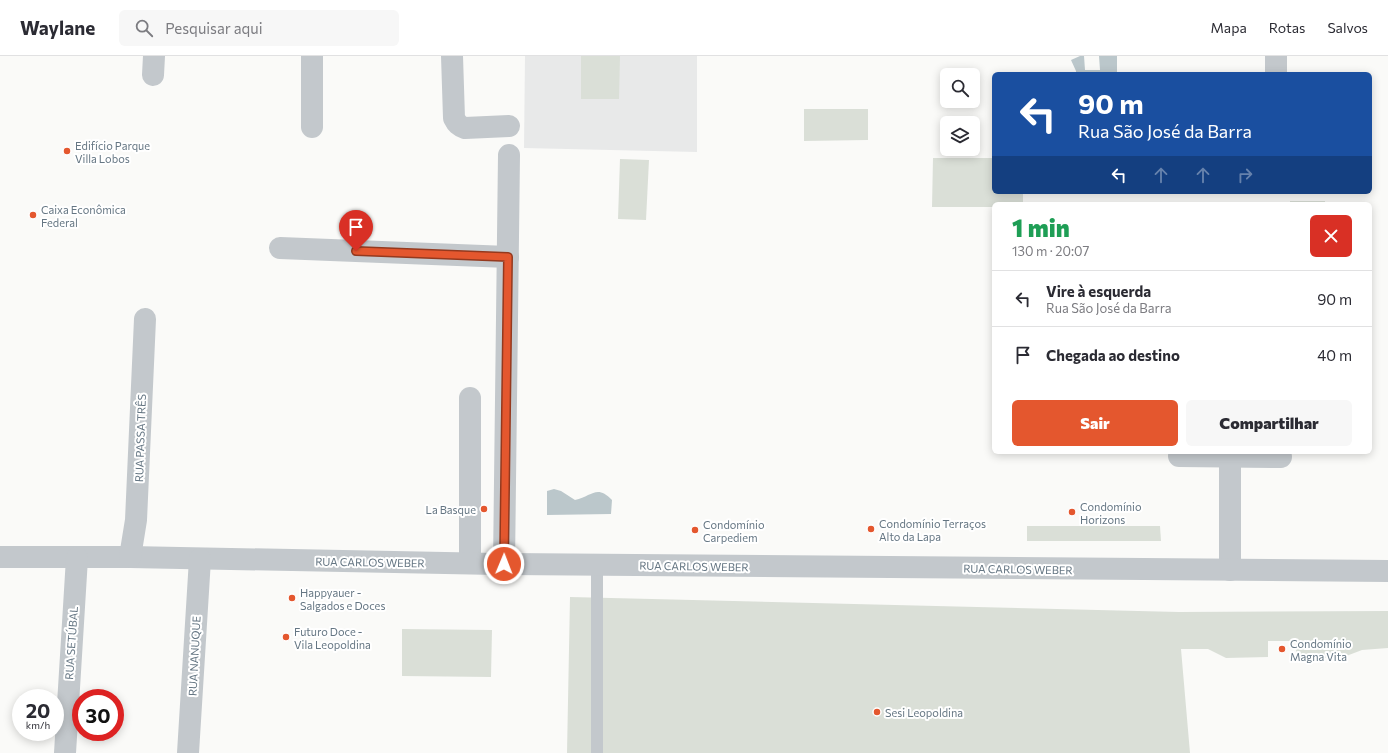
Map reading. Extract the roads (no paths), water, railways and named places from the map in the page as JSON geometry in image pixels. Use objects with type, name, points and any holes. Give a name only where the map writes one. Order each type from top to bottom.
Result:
[{"type":"street","points":[[312,56],[312,128]]},
{"type":"street","points":[[452,56],[454,118],[456,123],[465,128],[509,126]]},
{"type":"street","points":[[1276,56],[1276,72]]},
{"type":"street","points":[[504,564],[509,155]]},
{"type":"street","points":[[280,248],[508,257]]},
{"type":"street","name":"RUA PASSA TRÊS","points":[[130,557],[136,520],[145,319]]},
{"type":"street","points":[[470,398],[470,564]]},
{"type":"street","points":[[1180,456],[1281,457]]},
{"type":"street","points":[[1230,457],[1230,570]]},
{"type":"street","name":"RUA CARLOS WEBER","points":[[0,557],[130,557],[470,564],[1388,571]]},
{"type":"street","name":"RUA SETÚBAL","points":[[65,753],[77,558]]},
{"type":"street","name":"RUA NANUQUE","points":[[188,753],[200,559]]},
{"type":"lane","points":[[597,565],[597,753]]},
{"type":"place","name":"Edifício Parque Villa Lobos","points":[[67,151]]},
{"type":"place","name":"Caixa Econômica Federal","points":[[33,215]]},
{"type":"place","name":"La Basque","points":[[484,509]]},
{"type":"place","name":"Condomínio Horizons","points":[[1072,512]]},
{"type":"place","name":"Condomínio Terraços Alto da Lapa","points":[[871,529]]},
{"type":"place","name":"Condomínio Carpediem","points":[[695,530]]},
{"type":"place","name":"Happyauer - Salgados e Doces","points":[[292,598]]},
{"type":"place","name":"Futuro Doce - Vila Leopoldina","points":[[286,637]]},
{"type":"place","name":"Condomínio Magna Vita","points":[[1282,649]]},
{"type":"place","name":"Sesi Leopoldina","points":[[877,712]]}]
